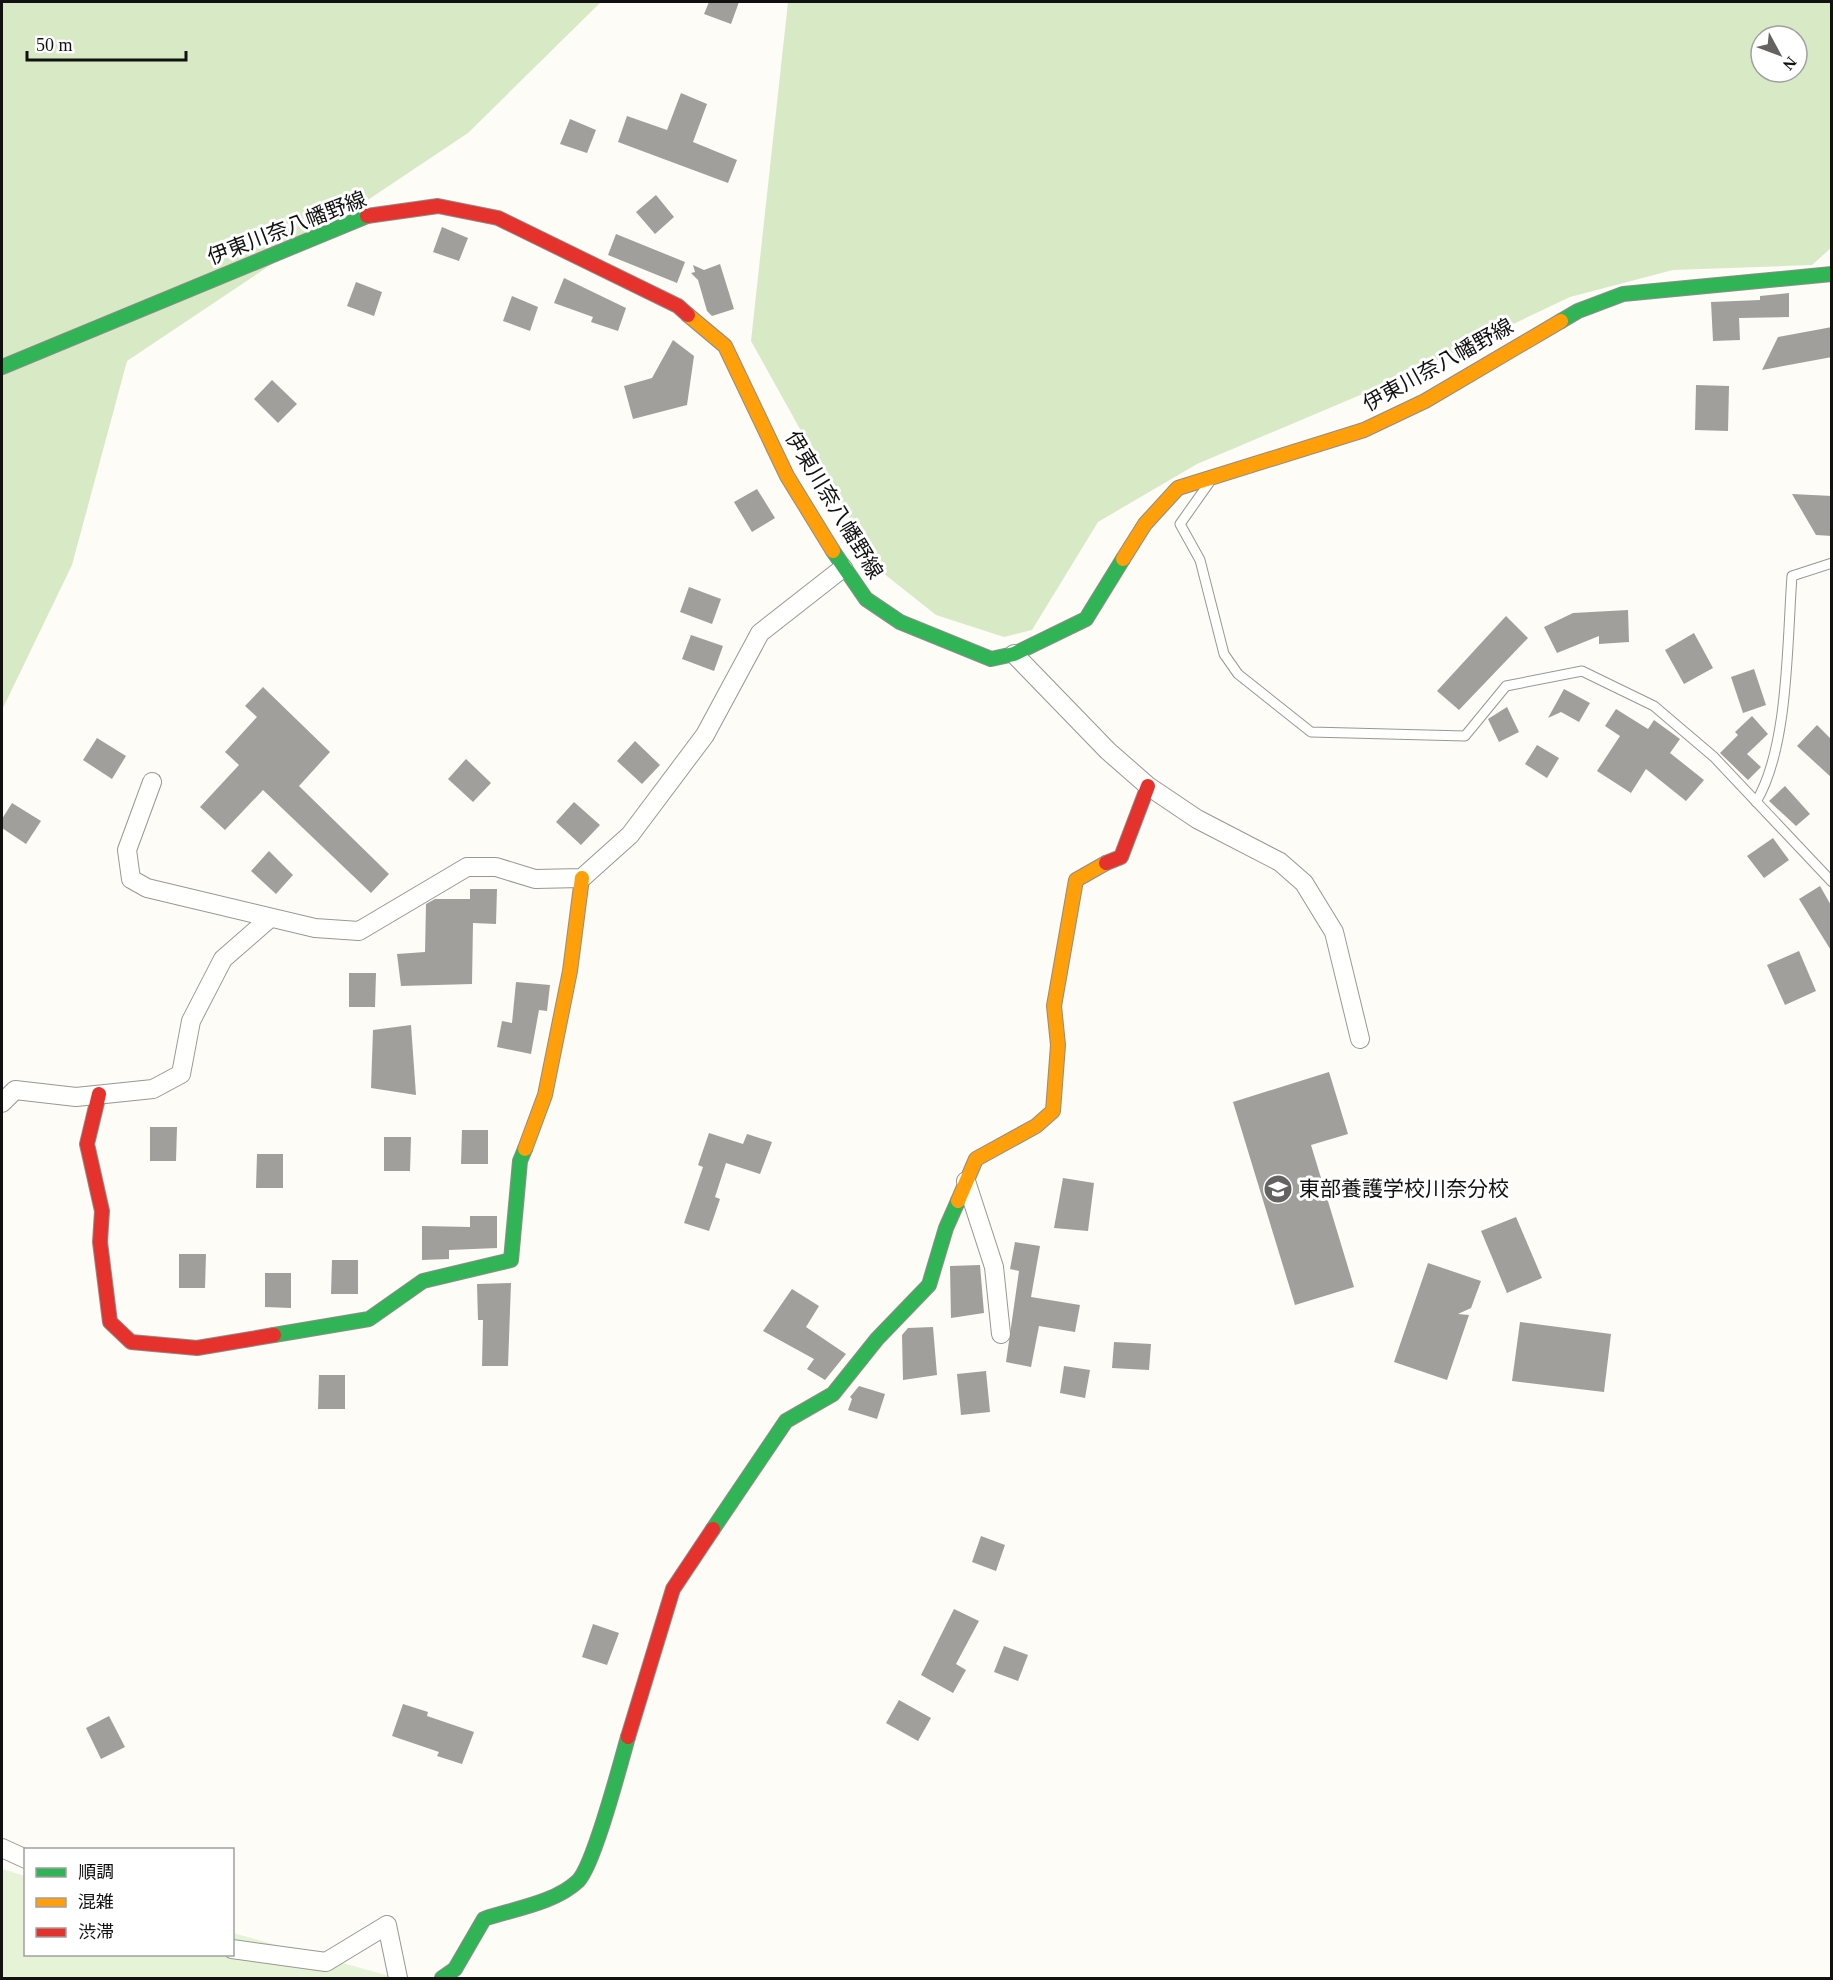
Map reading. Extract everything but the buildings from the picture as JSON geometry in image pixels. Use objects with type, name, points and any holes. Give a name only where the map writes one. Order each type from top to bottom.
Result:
[{"type":"street","name":"伊東川奈八幡野線","points":[[2,367],[368,216],[438,206],[498,218],[678,306],[725,346],[787,476],[843,568],[866,599],[900,621],[943,642],[991,659],[1014,654],[1086,619],[1145,524],[1178,488],[1216,474],[1275,460],[1364,430],[1425,401],[1578,311],[1623,294],[1832,274]]},
{"type":"street","points":[[152,782],[127,850],[131,879],[147,888],[270,918],[315,928],[359,931],[467,867],[496,867],[535,879],[582,878],[630,835],[705,735],[760,633],[843,568]]},
{"type":"street","points":[[1014,654],[1108,751],[1148,786],[1197,819],[1280,862],[1304,883],[1334,933],[1360,1039]]},
{"type":"street","points":[[442,1978],[455,1969],[484,1919],[558,1894],[579,1880],[597,1839],[673,1589],[786,1421],[833,1394],[877,1339],[929,1285],[946,1228],[976,1159],[1036,1126],[1053,1111],[1058,1045],[1054,1006],[1076,880],[1094,868],[1121,857],[1148,786]]},
{"type":"street","points":[[99,1094],[87,1144],[102,1210],[100,1242],[110,1322],[131,1342],[197,1348],[369,1319],[423,1281],[511,1260],[520,1161],[545,1095],[570,971],[582,878]]},
{"type":"street","points":[[2,1103],[15,1090],[75,1097],[153,1089],[181,1074],[191,1021],[223,959],[270,918]]},
{"type":"street","points":[[966,1181],[993,1267],[1001,1334]]},
{"type":"street","points":[[2,1848],[24,1858]]},
{"type":"street","points":[[234,1949],[326,1962],[387,1925],[399,1978]]},
{"type":"lane","points":[[1216,474],[1180,524],[1200,560],[1224,654],[1238,675],[1311,732],[1465,736],[1506,686],[1582,671],[1654,706],[1714,757],[1832,882]]},
{"type":"lane","points":[[1756,802],[1766,785],[1781,715],[1792,576],[1832,562]]},
{"type":"green space","points":[[2,2],[601,2],[468,133],[127,361],[72,565],[2,710]]},
{"type":"green space","points":[[788,2],[1831,2],[1831,248],[1812,265],[1673,270],[1570,297],[1391,382],[1197,464],[1098,522],[1032,630],[1004,637],[936,615],[878,569],[751,341]]},
{"type":"green space","points":[[2,1869],[24,1876],[24,1956],[234,1956],[234,1933],[397,1978],[2,1978]]},
{"type":"traffic: fast","points":[[2,367],[367,216]]},
{"type":"traffic: fast","points":[[1561,321],[1578,311],[1623,294],[1832,274]]},
{"type":"traffic: fast","points":[[833,551],[866,599],[900,622],[991,659],[1014,654],[1086,619],[1123,559]]},
{"type":"traffic: fast","points":[[274,1335],[369,1319],[423,1281],[511,1260],[520,1161],[525,1149]]},
{"type":"traffic: fast","points":[[713,1529],[786,1421],[833,1394],[877,1339],[929,1285],[946,1228],[958,1201]]},
{"type":"traffic: fast","points":[[442,1978],[455,1969],[484,1919],[546,1900],[569,1889],[578,1881],[599,1836],[628,1737]]},
{"type":"traffic: slow","points":[[688,315],[725,346],[787,476],[833,551]]},
{"type":"traffic: slow","points":[[1123,559],[1145,524],[1178,488],[1364,430],[1425,401],[1561,321]]},
{"type":"traffic: slow","points":[[958,1201],[976,1159],[1036,1126],[1053,1111],[1058,1045],[1054,1006],[1076,880],[1106,863]]},
{"type":"traffic: slow","points":[[525,1149],[545,1095],[570,971],[582,878]]},
{"type":"traffic: jam","points":[[367,216],[438,206],[498,218],[678,306],[688,315]]},
{"type":"traffic: jam","points":[[1106,863],[1121,857],[1148,786]]},
{"type":"traffic: jam","points":[[99,1094],[87,1144],[102,1211],[100,1242],[110,1322],[131,1342],[197,1348],[274,1335]]},
{"type":"traffic: jam","points":[[628,1737],[673,1589],[713,1529]]},
{"type":"place","name":"東部養護学校川奈分校","points":[[1278,1189]]}]
